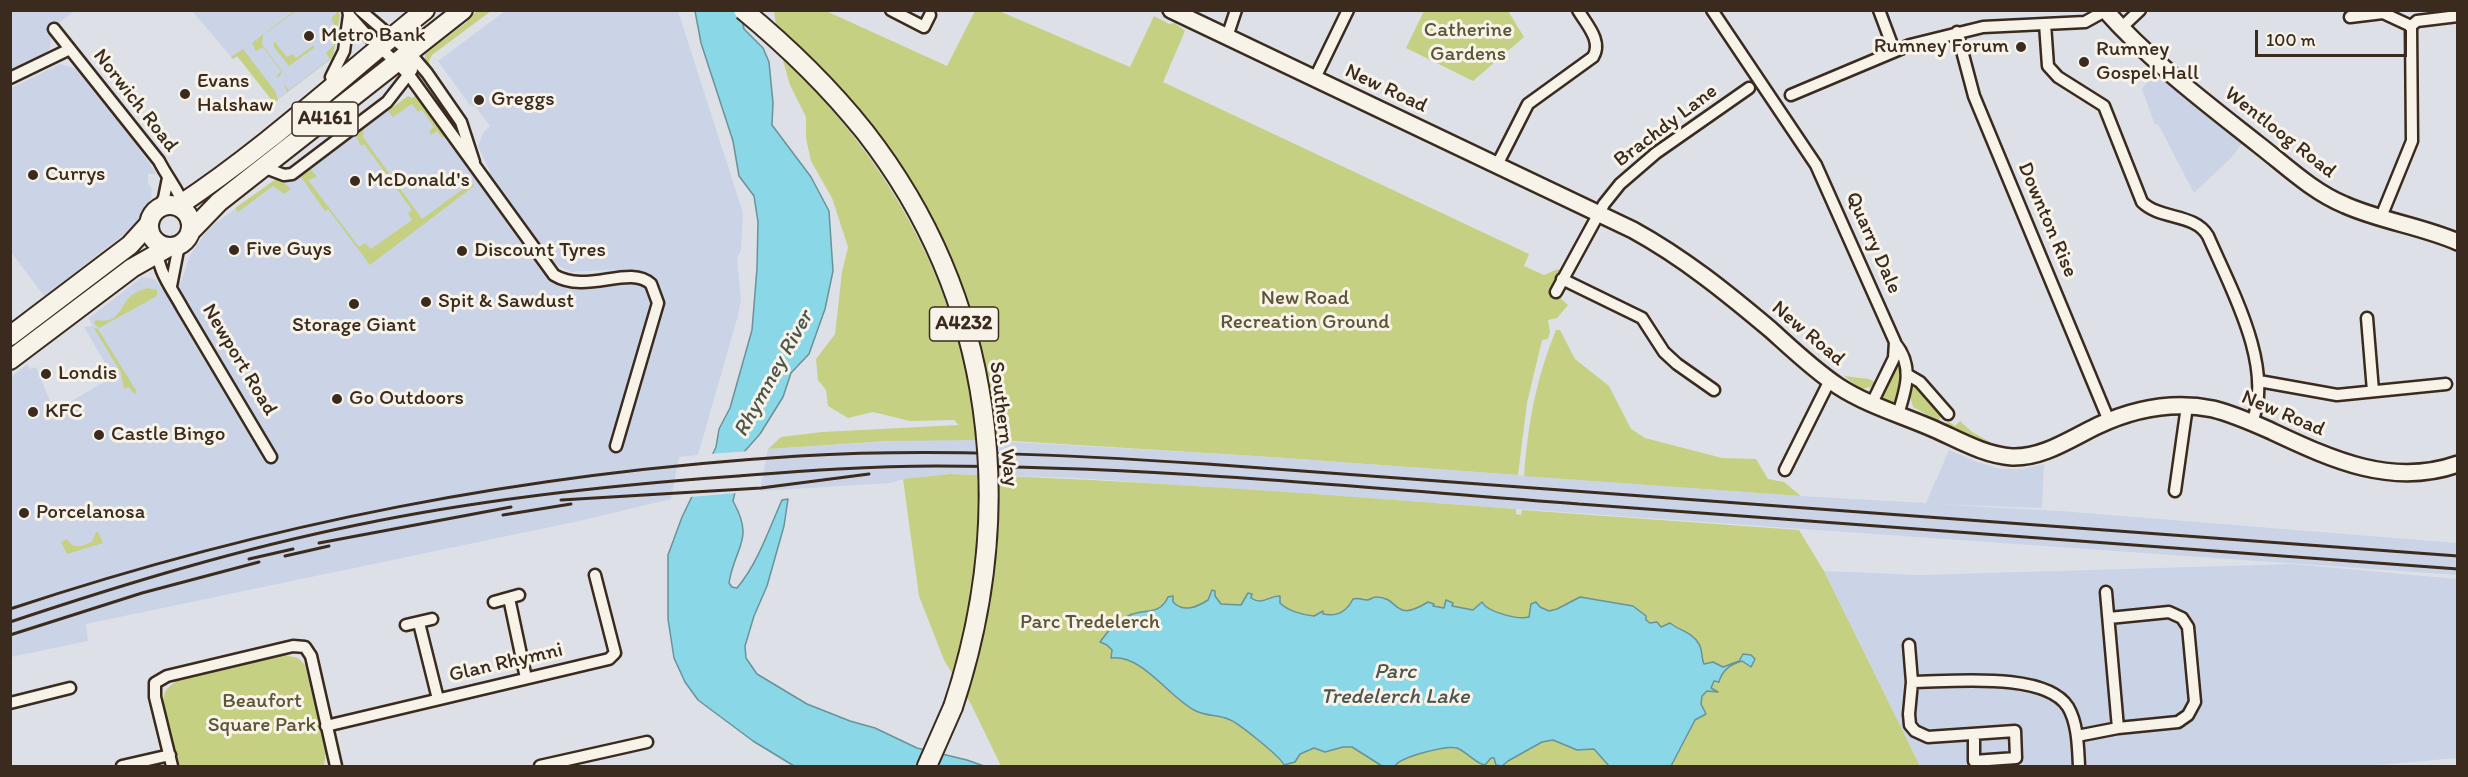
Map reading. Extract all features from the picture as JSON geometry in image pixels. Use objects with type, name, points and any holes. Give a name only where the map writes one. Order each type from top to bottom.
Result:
[{"type":"main road","name":"A4161","points":[[153,216],[168,205],[183,207],[335,87],[425,10]]},
{"type":"main road","name":"A4161","points":[[10,360],[132,268],[170,244],[263,167],[405,63],[463,10]]},
{"type":"main road","name":"Southern Way","points":[[743,10],[827,87],[866,133],[890,168],[936,252],[957,302],[970,344],[980,389],[988,450],[990,502],[987,559],[978,620],[968,661],[953,706],[927,766]]},
{"type":"main road","points":[[153,216],[150,232],[170,244],[191,222],[183,207]]},
{"type":"main road","points":[[10,336],[130,245],[153,216]]},
{"type":"street","points":[[891,10],[924,27],[930,15]]},
{"type":"street","name":"New Road","points":[[1171,10],[1599,213],[1683,259],[1830,380],[1872,403],[1972,446],[2009,457],[2030,455],[2055,448],[2109,421],[2139,410],[2187,406],[2220,411],[2252,422],[2323,454],[2366,470],[2420,473],[2457,464]]},
{"type":"street","points":[[1227,37],[1236,10]]},
{"type":"street","points":[[1315,78],[1348,10]]},
{"type":"street","points":[[1497,165],[1528,104],[1593,57],[1596,52],[1595,38],[1578,10]]},
{"type":"street","name":"Quarry Dale","points":[[1712,10],[1816,165],[1904,358],[1908,375]]},
{"type":"street","points":[[1879,10],[1894,50]]},
{"type":"street","points":[[2121,28],[2140,10]]},
{"type":"street","points":[[1791,95],[1894,50],[1957,32],[1994,26],[2085,22],[2105,11]]},
{"type":"street","name":"Wentloog Road","points":[[2105,11],[2121,28],[2205,101],[2303,179],[2344,205],[2457,242]]},
{"type":"street","points":[[352,12],[405,63],[479,173],[554,275],[574,284],[636,276],[651,284],[658,303],[616,446]]},
{"type":"street","points":[[335,87],[332,77],[344,51],[352,12]]},
{"type":"street","points":[[2350,17],[2383,13],[2411,26]]},
{"type":"street","points":[[2411,26],[2417,21],[2457,16]]},
{"type":"street","points":[[2045,24],[2048,66],[2058,77],[2104,106],[2142,202],[2150,209],[2195,223],[2205,229],[2247,331],[2259,381],[2259,400],[2252,422]]},
{"type":"street","points":[[2381,217],[2412,141],[2411,26]]},
{"type":"street","name":"Norwich Road","points":[[54,29],[159,161],[176,187],[183,207]]},
{"type":"street","name":"Downton Rise","points":[[1957,32],[1974,96],[2109,421]]},
{"type":"street","points":[[385,42],[405,63],[427,73],[461,122],[479,173]]},
{"type":"street","name":"Norwich Road","points":[[10,78],[70,49]]},
{"type":"street","name":"Brachdy Lane","points":[[1556,292],[1599,213],[1612,194],[1637,168],[1749,88]]},
{"type":"street","name":"Norwich Road","points":[[153,216],[164,198],[168,178]]},
{"type":"street","points":[[170,244],[171,286]]},
{"type":"street","name":"Newport Road","points":[[170,244],[159,269],[271,457]]},
{"type":"street","points":[[1562,279],[1642,318],[1664,352],[1714,390]]},
{"type":"street","points":[[2367,318],[2373,391]]},
{"type":"street","points":[[1872,403],[1894,358],[1895,342]]},
{"type":"street","points":[[1898,414],[1908,375],[1920,382],[1948,414]]},
{"type":"street","points":[[1785,470],[1830,380]]},
{"type":"street","points":[[2259,381],[2330,394],[2446,384]]},
{"type":"street","points":[[2175,490],[2187,406]]},
{"type":"street","name":"Glan Rhymni","points":[[326,726],[609,659],[615,652],[595,575]]},
{"type":"street","points":[[2106,592],[2118,728]]},
{"type":"street","points":[[494,602],[514,597],[526,678]]},
{"type":"street","points":[[2077,736],[2118,728],[2178,722],[2188,715],[2195,702],[2188,627],[2182,618],[2169,612],[2109,618]]},
{"type":"street","points":[[406,625],[432,619]]},
{"type":"street","points":[[419,623],[438,699]]},
{"type":"street","points":[[1909,645],[1912,682],[1909,714],[1910,725],[1915,731],[1928,737],[2015,731],[2016,758],[1974,761],[1974,734]]},
{"type":"street","points":[[122,766],[168,760],[154,697],[155,683],[167,676],[293,646],[305,647],[311,656],[336,766]]},
{"type":"street","points":[[1912,682],[2019,682],[2040,687],[2055,695],[2068,707],[2077,736],[2079,766]]},
{"type":"street","points":[[10,703],[70,688]]},
{"type":"street","points":[[540,766],[647,742]]},
{"type":"shaded area","points":[[11,11],[75,11],[48,31],[51,40],[50,48],[43,56],[11,71]]},
{"type":"shaded area","points":[[192,11],[338,11],[340,15],[334,53],[331,59],[274,103],[238,56],[233,59]]},
{"type":"shaded area","points":[[505,11],[678,11],[743,213],[741,251],[737,257],[741,301],[737,319],[698,455],[679,457],[671,499],[584,520],[86,624],[88,641],[11,657],[10,378],[27,364],[30,369],[36,367],[54,411],[113,377],[84,327],[92,326],[89,318],[142,277],[155,279],[164,291],[181,282],[190,255],[208,229],[272,181],[302,174],[408,96],[412,98],[417,95],[536,260],[573,277],[618,269],[571,272],[555,264],[488,174],[490,172],[478,146],[483,133],[490,126],[476,107],[469,104],[438,61]]},
{"type":"shaded area","points":[[60,64],[75,68],[157,174],[148,174],[148,183],[152,189],[151,199],[138,220],[126,233],[44,296],[11,252],[11,88]]},
{"type":"shaded area","points":[[2155,72],[2243,142],[2232,157],[2194,193],[2158,124],[2155,125],[2142,89]]},
{"type":"shaded area","points":[[944,438],[1272,457],[1926,503],[1949,450],[1977,462],[2002,469],[2023,469],[2044,464],[2042,508],[1934,504],[2061,511],[2457,543],[2457,575],[1078,478],[950,474],[903,479],[891,483],[760,491],[768,449]]},
{"type":"shaded area","points":[[2292,564],[2457,579],[2457,758],[2368,766],[1920,766],[1824,571],[1920,575]]},
{"type":"green space","points":[[294,11],[296,11],[263,35],[262,44],[282,71],[280,76],[276,77],[281,71],[263,47],[256,51],[252,43]]},
{"type":"green space","points":[[335,11],[338,11],[340,15],[333,56],[331,59],[287,92],[284,84],[289,90],[330,59],[326,53],[334,45],[336,28],[331,18],[337,13]]},
{"type":"green space","points":[[478,11],[491,11],[432,55],[429,61],[430,68],[425,60],[425,54]]},
{"type":"green space","name":"New Road Recreation Ground","points":[[774,11],[826,11],[947,66],[975,11],[999,11],[1130,67],[1154,16],[1169,24],[1175,23],[1185,31],[1163,82],[1529,254],[1524,266],[1544,275],[1558,269],[1561,272],[1556,287],[1560,298],[1568,305],[1557,318],[1548,320],[1550,332],[1548,339],[1542,340],[1527,403],[1518,475],[997,440],[983,361],[973,323],[945,249],[928,214],[908,179],[870,123],[834,81],[778,28]]},
{"type":"green space","name":"Catherine Gardens","points":[[1424,11],[1508,11],[1524,37],[1473,81],[1406,48]]},
{"type":"green space","points":[[274,41],[287,57],[292,54],[296,58],[314,45],[314,48],[289,66],[274,47]]},
{"type":"green space","points":[[243,49],[275,91],[278,100],[274,103],[237,56],[233,59],[231,57]]},
{"type":"green space","points":[[782,57],[821,97],[856,140],[887,184],[914,230],[937,279],[955,330],[968,384],[977,440],[888,441],[768,449],[781,437],[822,432],[959,425],[954,420],[910,421],[873,412],[848,418],[828,406],[826,390],[818,380],[816,359],[835,334],[842,272],[848,247],[832,198],[811,161],[806,138],[806,117],[790,85]]},
{"type":"green space","points":[[417,95],[446,135],[442,138],[437,131],[431,135],[429,131],[434,127],[422,110],[418,112],[412,104],[393,117],[388,111],[408,96],[412,98]]},
{"type":"green space","points":[[364,128],[363,137],[422,219],[471,183],[474,186],[370,265],[328,209],[325,211],[301,177],[310,168],[317,177],[308,180],[359,247],[365,243],[371,249],[412,220],[408,213],[412,210],[364,144],[361,146],[355,134]]},
{"type":"green space","points":[[275,180],[282,181],[291,189],[284,194],[273,186],[238,212],[235,208]]},
{"type":"green space","points":[[147,288],[157,290],[157,296],[99,328],[94,323],[96,320],[104,321],[115,317],[128,298]]},
{"type":"green space","points":[[94,328],[98,329],[137,392],[134,394],[129,387],[124,389],[121,373]]},
{"type":"green space","points":[[1556,330],[1560,330],[1575,359],[1609,386],[1631,429],[1645,438],[1722,458],[1756,459],[1768,479],[1784,482],[1801,496],[1524,476],[1534,401]]},
{"type":"green space","points":[[1902,366],[1902,387],[1898,397],[1891,404],[1882,398],[1882,393],[1894,368]]},
{"type":"green space","points":[[1844,376],[1869,379],[1875,382],[1871,387],[1861,389]]},
{"type":"green space","points":[[1918,387],[1941,413],[1939,421],[1913,407],[1910,396],[1912,388]]},
{"type":"green space","points":[[1960,421],[1972,432],[1990,442],[1989,444],[1944,423],[1949,422],[1955,426]]},
{"type":"green space","name":"Parc Tredelerch","points":[[950,474],[1233,488],[1516,509],[1516,514],[1521,515],[1522,510],[1799,530],[1824,571],[1920,766],[1001,766],[971,704],[944,660],[919,596],[903,479]]},
{"type":"green space","points":[[96,532],[103,543],[67,554],[61,542],[67,539],[75,546],[85,545],[92,542]]},
{"type":"green space","name":"Beaufort Square Park","points":[[284,655],[298,658],[305,665],[326,752],[324,766],[180,766],[165,709],[164,695],[167,689],[177,681]]},
{"type":"water","name":"Rhymney River","points":[[695,11],[740,11],[744,29],[763,48],[769,62],[773,103],[772,125],[811,177],[829,211],[833,271],[825,309],[809,354],[791,373],[783,397],[760,434],[744,452],[733,501],[739,514],[743,535],[729,583],[732,587],[737,588],[757,557],[782,500],[788,499],[784,526],[767,586],[754,616],[745,646],[746,658],[757,674],[807,704],[875,728],[917,748],[984,766],[794,766],[753,741],[698,700],[685,682],[674,658],[668,619],[668,555],[682,517],[716,447],[719,429],[730,408],[752,330],[757,268],[758,222],[754,196],[739,176],[733,141],[701,43]]},
{"type":"water","name":"Parc Tredelerch Lake","points":[[1212,590],[1215,591],[1215,596],[1221,604],[1241,605],[1248,593],[1252,594],[1251,598],[1259,601],[1280,596],[1280,603],[1287,608],[1314,616],[1323,611],[1323,614],[1328,615],[1341,612],[1353,599],[1367,600],[1376,597],[1390,601],[1402,610],[1416,608],[1428,602],[1434,604],[1433,606],[1444,608],[1446,600],[1453,603],[1452,606],[1473,610],[1482,602],[1496,612],[1524,618],[1529,617],[1531,604],[1536,602],[1540,607],[1549,611],[1580,597],[1633,606],[1646,616],[1646,620],[1650,623],[1657,622],[1661,627],[1670,623],[1696,640],[1704,664],[1713,662],[1723,667],[1739,661],[1743,654],[1751,655],[1755,659],[1751,667],[1742,661],[1731,666],[1722,674],[1719,682],[1714,681],[1711,688],[1718,692],[1707,691],[1702,696],[1701,704],[1706,714],[1695,720],[1671,766],[1609,766],[1594,749],[1577,750],[1553,740],[1542,742],[1502,766],[1496,765],[1494,758],[1491,758],[1485,765],[1457,748],[1451,748],[1414,756],[1395,766],[1382,766],[1352,747],[1325,752],[1314,748],[1300,754],[1295,762],[1284,765],[1267,747],[1240,726],[1228,719],[1200,713],[1186,705],[1134,663],[1111,658],[1112,650],[1100,642],[1119,621],[1134,614],[1161,607],[1168,597],[1173,596],[1173,602],[1177,605],[1190,608],[1208,600]]},
{"type":"pier","points":[[749,451],[738,493],[690,497],[709,454]]},
{"type":"railway","points":[[10,609],[107,578],[204,551],[301,527],[399,507],[498,489],[597,475],[697,464],[850,454],[1054,455],[1207,464],[2458,556]]},
{"type":"railway","points":[[10,622],[225,556],[313,534],[404,516],[499,500],[642,484],[911,466],[1097,470],[1258,479],[2458,569]]},
{"type":"railway","points":[[561,500],[761,488],[869,474]]},
{"type":"railway","points":[[503,515],[571,504]]},
{"type":"railway","points":[[319,543],[511,507]]},
{"type":"railway","points":[[285,556],[329,546]]},
{"type":"railway","points":[[249,559],[293,549]]},
{"type":"railway","points":[[10,635],[142,593],[259,562]]},
{"type":"place","name":"Metro Bank","points":[[309,36]]},
{"type":"place","name":"Rumney Forum","points":[[2021,47]]},
{"type":"place","name":"Rumney Gospel Hall","points":[[2084,62]]},
{"type":"place","name":"Evans Halshaw","points":[[185,94]]},
{"type":"place","name":"Greggs","points":[[479,100]]},
{"type":"place","name":"Currys","points":[[33,175]]},
{"type":"place","name":"McDonald's","points":[[355,181]]},
{"type":"place","name":"Five Guys","points":[[234,250]]},
{"type":"place","name":"Discount Tyres","points":[[462,251]]},
{"type":"place","name":"Spit & Sawdust","points":[[426,302]]},
{"type":"place","name":"Storage Giant","points":[[354,304]]},
{"type":"place","name":"Londis","points":[[46,374]]},
{"type":"place","name":"Go Outdoors","points":[[337,399]]},
{"type":"place","name":"KFC","points":[[33,412]]},
{"type":"place","name":"Castle Bingo","points":[[99,435]]},
{"type":"place","name":"Porcelanosa","points":[[24,513]]}]
